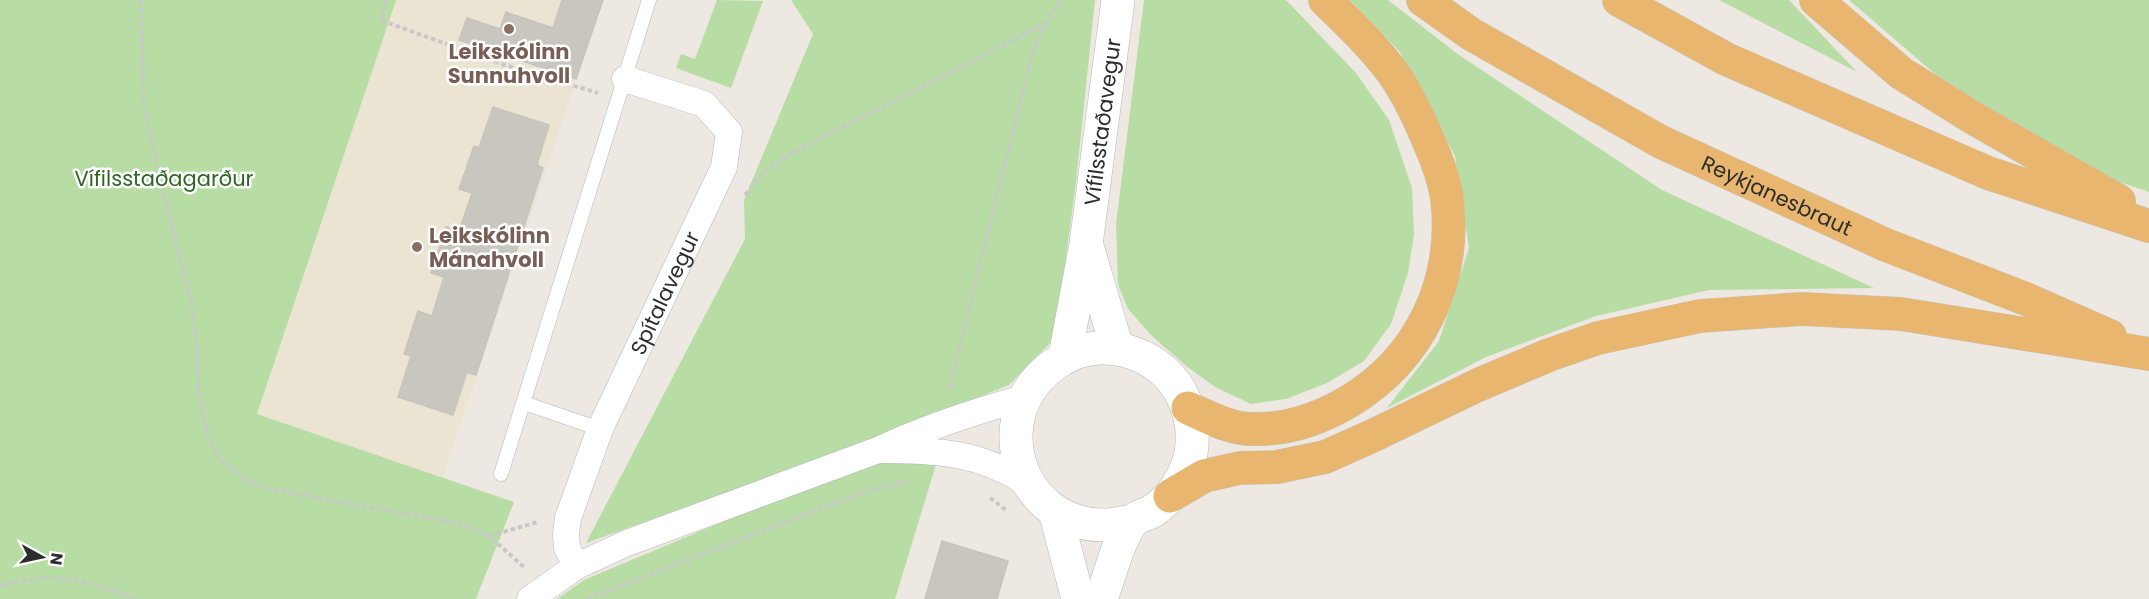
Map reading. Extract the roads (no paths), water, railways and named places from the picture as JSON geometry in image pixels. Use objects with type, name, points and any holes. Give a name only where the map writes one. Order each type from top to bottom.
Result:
[{"type":"highway","points":[[1188,408],[1221,423],[1251,429],[1289,426],[1329,413],[1369,389],[1404,356],[1420,332],[1435,300],[1449,244],[1447,196],[1440,167],[1419,117],[1394,74],[1356,30],[1325,0]]},
{"type":"highway","name":"Reykjanesbraut","points":[[1423,0],[1471,34],[1661,142],[1886,245],[2026,299],[2149,354]]},
{"type":"highway","points":[[1619,0],[1726,59],[1988,173],[2149,226]]},
{"type":"highway","points":[[1816,0],[1901,73],[1975,119],[2149,219]]},
{"type":"highway","points":[[1170,496],[1204,476],[1240,468],[1277,466],[1325,457],[1478,385],[1549,355],[1598,338],[1700,316],[1802,309],[1901,314],[2149,354]]},
{"type":"main road","name":"Vífilsstaðavegur","points":[[1065,356],[1086,244],[1118,0]]},
{"type":"main road","name":"Vífilsstaðavegur","points":[[1086,244],[1117,348]]},
{"type":"main road","points":[[1091,348],[1117,348],[1140,355],[1161,368],[1178,386],[1188,408],[1193,431],[1191,454],[1183,477],[1170,496],[1152,511],[1132,521],[1106,525],[1079,522],[1055,511],[1040,499],[1019,464],[1015,442],[1016,419],[1023,398],[1041,373],[1065,356],[1091,348]]},
{"type":"main road","points":[[1055,511],[1078,599]]},
{"type":"main road","points":[[1101,599],[1132,521]]},
{"type":"street","name":"Spítalavegur","points":[[577,566],[567,548],[566,534],[571,512],[600,429],[724,167],[729,132],[704,104],[621,89]]},
{"type":"street","points":[[538,593],[577,566],[627,543],[878,450],[916,432],[954,418],[1023,398]]},
{"type":"street","points":[[878,450],[921,450],[957,454],[991,463],[1029,484]]},
{"type":"lane","points":[[501,474],[649,0]]},
{"type":"lane","points":[[524,403],[600,429]]},
{"type":"place","name":"Leikskólinn Sunnuhvoll","points":[[509,29]]},
{"type":"place","name":"Leikskólinn Mánahvoll","points":[[417,247]]},
{"type":"park label","name":"Vífilsstaðagarður","points":[[164,178]]}]
